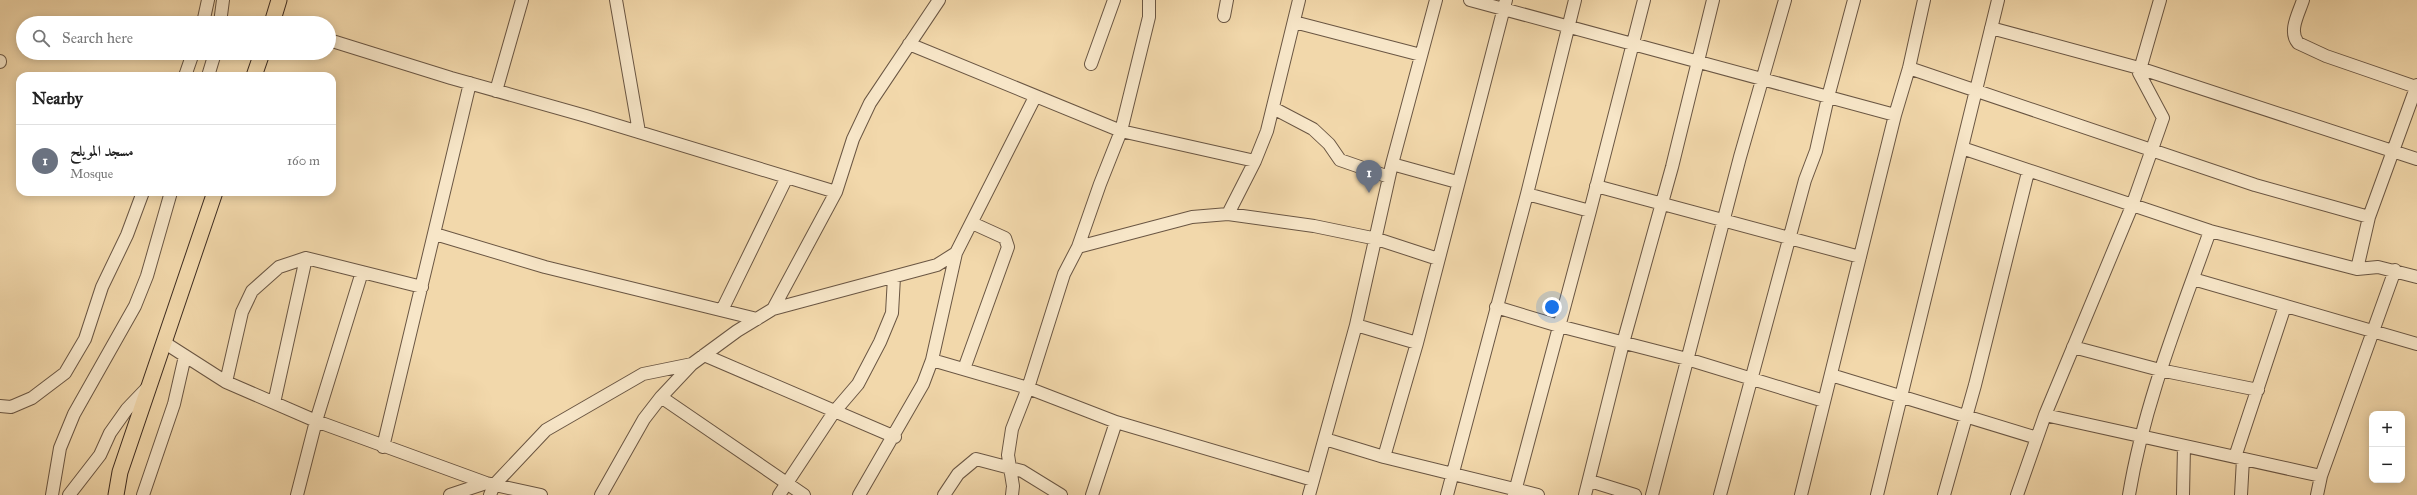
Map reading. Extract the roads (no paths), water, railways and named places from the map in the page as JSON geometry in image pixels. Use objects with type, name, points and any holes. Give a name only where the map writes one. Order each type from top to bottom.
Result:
[{"type":"main road","points":[[277,16],[280,0]]},
{"type":"main road","points":[[255,72],[260,60]]},
{"type":"main road","points":[[116,495],[120,472],[214,196]]},
{"type":"street","points":[[207,16],[208,0]]},
{"type":"street","points":[[221,16],[223,0]]},
{"type":"street","points":[[496,91],[522,0]]},
{"type":"street","points":[[616,0],[639,132]]},
{"type":"street","points":[[773,309],[836,192],[853,140],[870,103],[939,0]]},
{"type":"street","points":[[1091,64],[1114,0]]},
{"type":"street","points":[[1012,495],[1013,486],[1008,446],[1064,274],[1078,247],[1100,184],[1121,131],[1149,17],[1149,0]]},
{"type":"street","points":[[1224,16],[1227,0]]},
{"type":"street","points":[[1228,214],[1255,161],[1267,131],[1300,0]]},
{"type":"street","points":[[1309,495],[1356,325],[1377,240],[1392,164],[1436,0]]},
{"type":"street","points":[[1470,0],[1505,4],[1568,26],[1762,80],[1895,114]]},
{"type":"street","points":[[1447,495],[1527,194],[1575,0]]},
{"type":"street","points":[[1514,492],[1590,211],[1644,0]]},
{"type":"street","points":[[1585,495],[1590,481],[1623,343],[1662,204],[1696,62],[1713,0]]},
{"type":"street","points":[[1652,495],[1687,359],[1785,0]]},
{"type":"street","points":[[1720,495],[1791,238],[1805,180],[1816,152],[1828,97],[1854,0]]},
{"type":"street","points":[[1801,495],[1895,114],[1909,68],[1924,0]]},
{"type":"street","points":[[1877,495],[1998,0]]},
{"type":"street","points":[[2017,495],[2045,415],[2132,206],[2163,115],[2140,77],[2140,68],[2158,0]]},
{"type":"street","points":[[2303,0],[2294,29],[2295,39],[2302,46],[2417,86],[2369,217],[2357,269]]},
{"type":"street","points":[[1384,457],[1417,343],[1457,182],[1505,4]]},
{"type":"street","points":[[1294,22],[1421,55]]},
{"type":"street","points":[[1991,28],[2140,68],[2417,158]]},
{"type":"street","points":[[336,42],[836,192]]},
{"type":"street","points":[[909,44],[1121,131],[1255,161]]},
{"type":"street","points":[[186,72],[191,60]]},
{"type":"street","points":[[209,72],[213,60]]},
{"type":"street","points":[[1909,68],[2151,152],[2295,197],[2369,217]]},
{"type":"street","points":[[383,447],[470,83]]},
{"type":"street","points":[[859,495],[895,436],[923,384],[932,360],[956,253],[1035,97]]},
{"type":"street","points":[[1273,108],[1313,129],[1329,144],[1340,160],[1389,177]]},
{"type":"street","points":[[1962,148],[2028,172],[2210,231],[2357,269],[2378,267],[2395,270],[2417,277]]},
{"type":"street","points":[[1392,164],[1457,182]]},
{"type":"street","points":[[1944,495],[1966,416],[2028,172]]},
{"type":"street","points":[[722,310],[787,177]]},
{"type":"street","points":[[1596,186],[1860,257]]},
{"type":"street","points":[[1527,194],[1590,211]]},
{"type":"street","points":[[0,406],[11,407],[32,398],[64,373],[85,339],[102,287],[127,235],[142,196]]},
{"type":"street","points":[[52,495],[60,448],[74,414],[136,306],[147,276],[170,196]]},
{"type":"street","points":[[1078,247],[1192,218],[1228,214],[1306,225],[1377,240],[1438,259]]},
{"type":"street","points":[[964,368],[1008,247],[1005,238],[972,223]]},
{"type":"street","points":[[2128,495],[2141,436],[2160,370],[2210,231]]},
{"type":"street","points":[[435,234],[545,267],[757,319]]},
{"type":"street","points":[[595,495],[605,493],[644,419],[661,397],[692,364],[757,319],[773,309],[937,265],[956,253]]},
{"type":"street","points":[[226,382],[242,312],[252,291],[279,267],[306,258],[422,287]]},
{"type":"street","points":[[274,403],[306,258]]},
{"type":"street","points":[[2317,495],[2321,476],[2375,331],[2395,270]]},
{"type":"street","points":[[297,495],[316,421],[362,272]]},
{"type":"street","points":[[779,495],[834,412],[858,384],[891,320],[894,277]]},
{"type":"street","points":[[2193,279],[2417,344]]},
{"type":"street","points":[[2240,495],[2239,458],[2258,390],[2286,306]]},
{"type":"street","points":[[1496,307],[1559,326],[1687,359],[1824,401]]},
{"type":"street","points":[[1356,325],[1417,343]]},
{"type":"street","points":[[165,343],[226,382],[316,421],[490,488],[541,495]]},
{"type":"street","points":[[2073,347],[2160,370],[2258,390]]},
{"type":"street","points":[[143,495],[174,404],[185,356]]},
{"type":"street","points":[[704,356],[834,412],[895,436]]},
{"type":"street","points":[[932,360],[964,368],[1028,388],[1116,422],[1313,480]]},
{"type":"street","points":[[450,495],[490,488],[546,430],[643,374],[692,364]]},
{"type":"street","points":[[1831,375],[2037,438]]},
{"type":"street","points":[[69,495],[100,455],[110,433],[127,409],[149,386]]},
{"type":"street","points":[[661,397],[804,495]]},
{"type":"street","points":[[2045,415],[2321,476]]},
{"type":"street","points":[[1092,495],[1116,422]]},
{"type":"street","points":[[1325,439],[1384,457],[1453,472],[1514,492],[1538,495]]},
{"type":"street","points":[[2183,495],[2184,446]]},
{"type":"street","points":[[944,495],[958,474],[976,459],[1010,467],[1033,477],[1061,495]]},
{"type":"street","points":[[1590,481],[1635,495]]},
{"type":"place","name":"مسجد المويلح","points":[[1369,193]]}]
